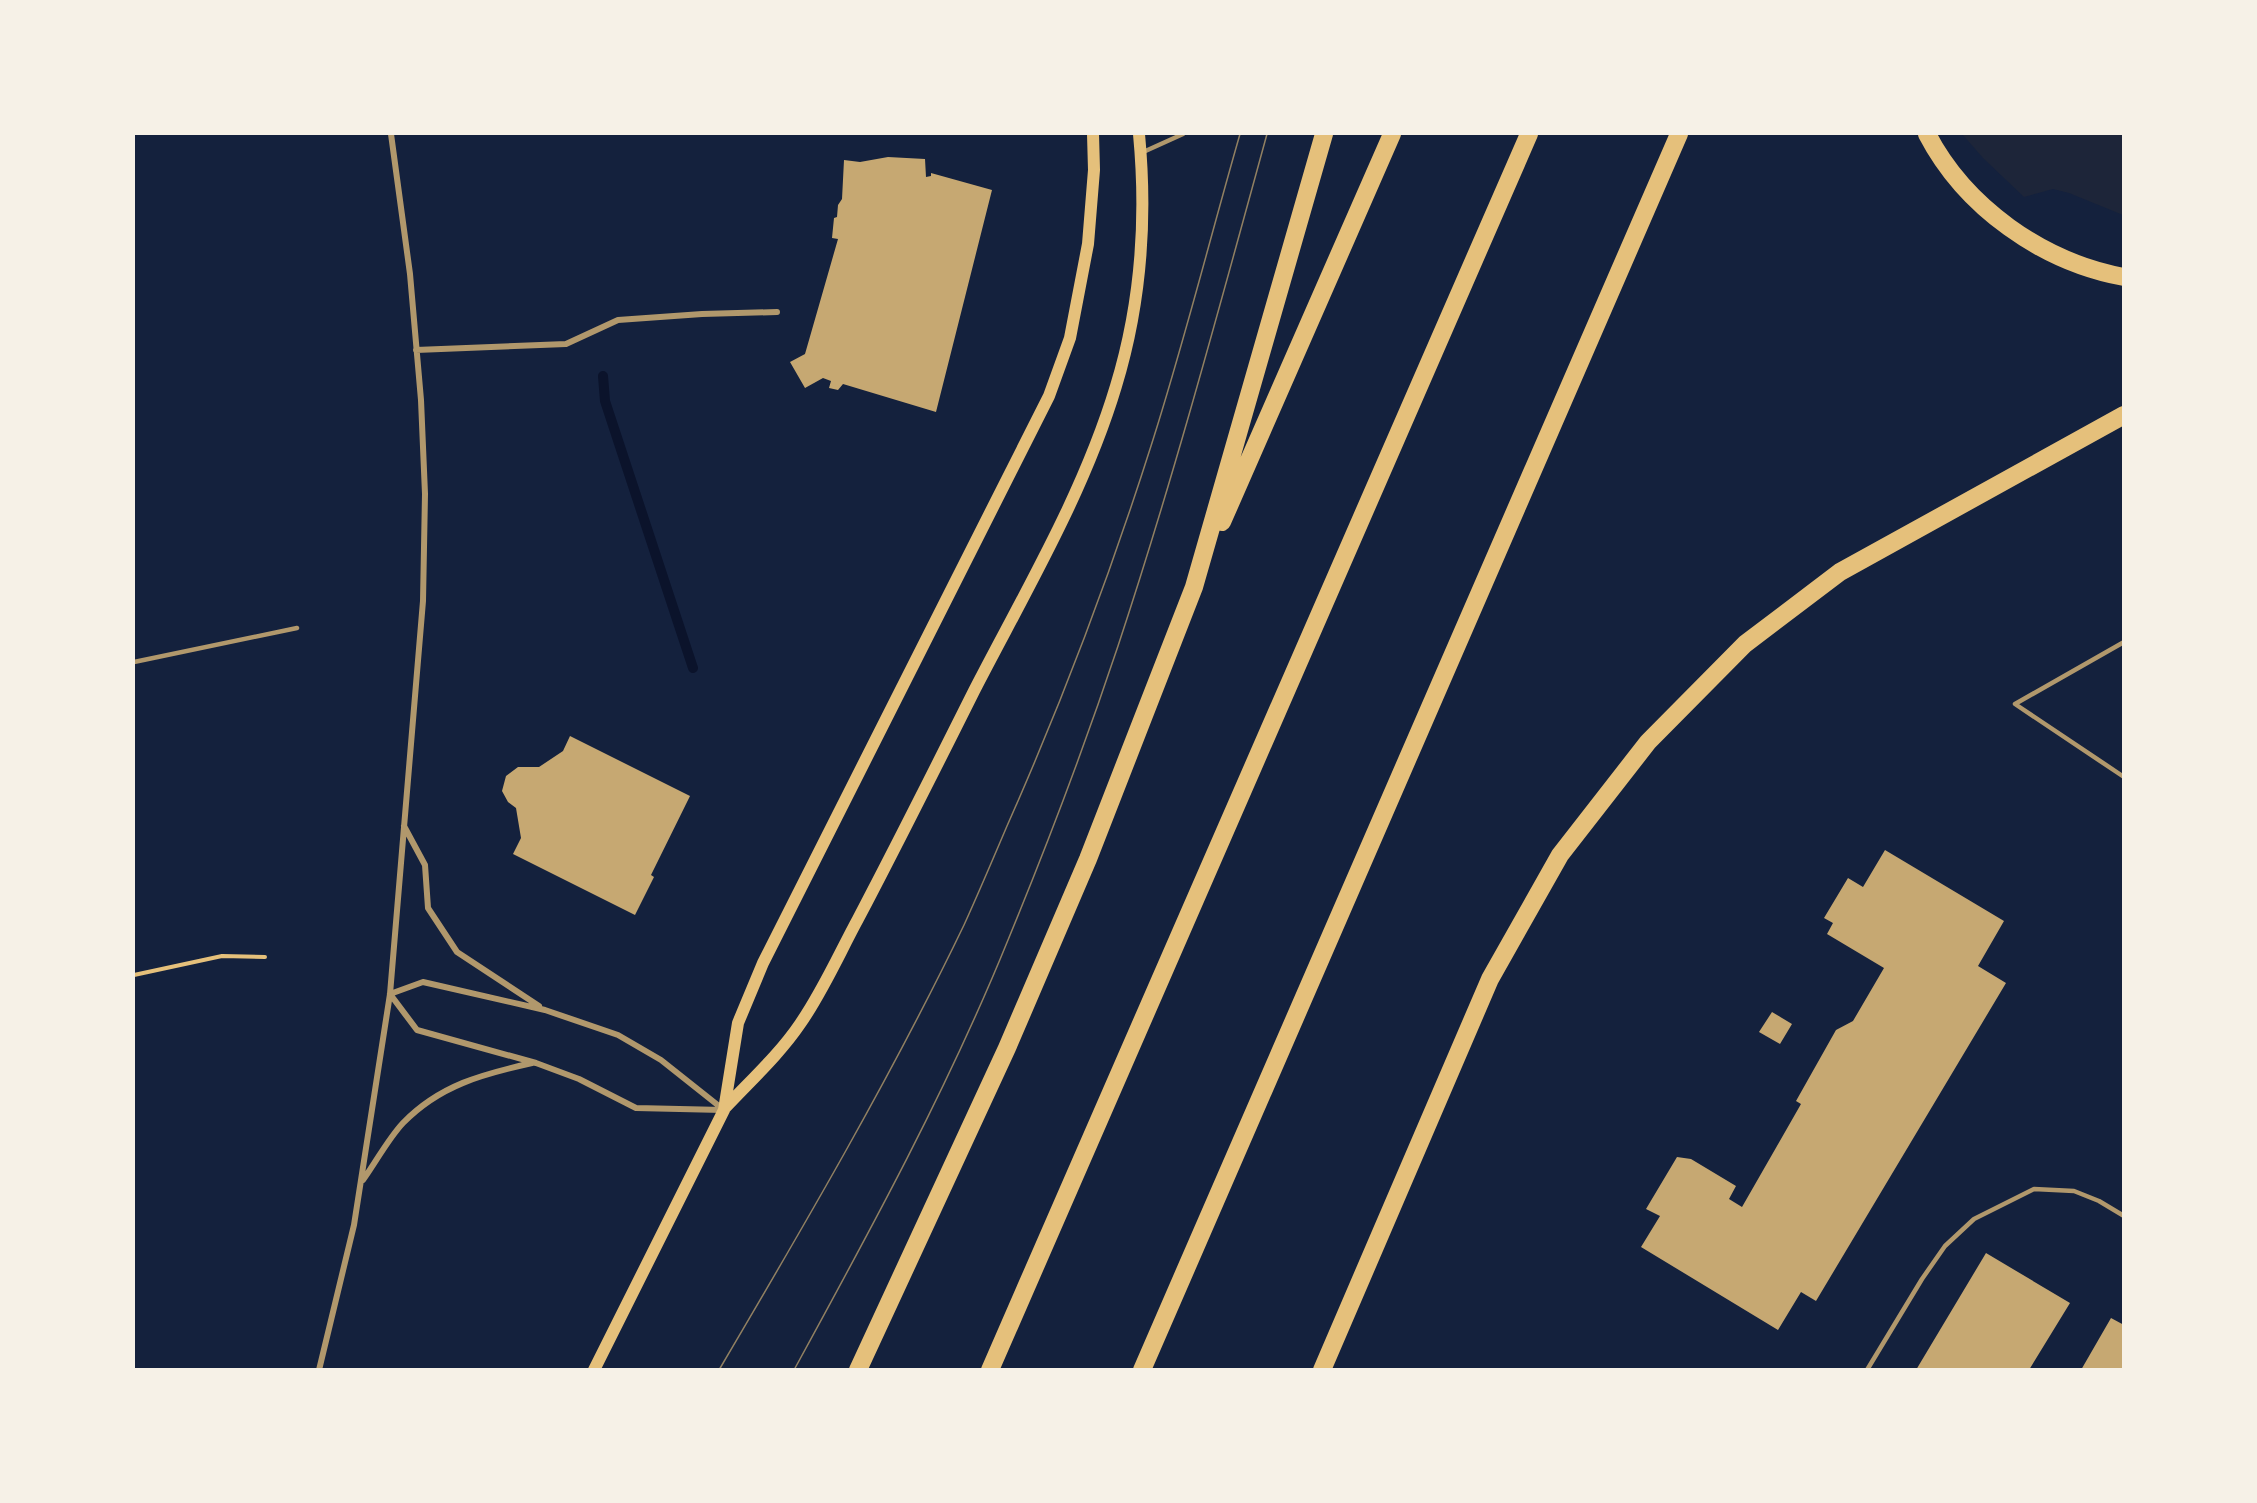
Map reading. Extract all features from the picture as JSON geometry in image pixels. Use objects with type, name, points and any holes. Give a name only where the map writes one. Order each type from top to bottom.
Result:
[{"type":"highway","points":[[1194,587],[1324,134]]},
{"type":"highway","points":[[858,1370],[1007,1048],[1088,859],[1194,587],[1392,134]]},
{"type":"highway","points":[[990,1370],[1529,134]]},
{"type":"highway","points":[[1142,1370],[1679,134]]},
{"type":"highway","points":[[1927,134],[1955,176],[1983,206],[2014,230],[2068,260],[2124,277]]},
{"type":"highway","points":[[1322,1370],[1490,979],[1560,855],[1648,741],[1745,644],[1840,572],[2124,415]]},
{"type":"main road","points":[[724,1110],[738,1023],[763,963],[1049,396],[1070,338],[1088,244],[1094,170],[1094,134]]},
{"type":"main road","points":[[594,1370],[724,1110],[787,1042],[814,1001],[883,871],[1096,448],[1117,385],[1132,318],[1142,251],[1144,212],[1139,134]]},
{"type":"street","points":[[319,1370],[354,1225],[390,994],[423,601],[425,494],[421,400],[410,274],[391,134]]},
{"type":"street","points":[[416,350],[566,344],[618,320],[777,312]]},
{"type":"street","points":[[404,825],[425,865],[428,908],[457,952],[499,982],[545,1010]]},
{"type":"street","points":[[390,994],[423,982],[545,1010],[627,1040],[661,1060],[724,1110]]},
{"type":"street","points":[[390,994],[417,1030],[536,1063],[579,1079],[636,1108],[724,1110]]},
{"type":"street","points":[[362,1182],[403,1123],[441,1091],[486,1073],[536,1063]]},
{"type":"lane","points":[[1141,153],[1183,134]]},
{"type":"lane","points":[[134,662],[297,628]]},
{"type":"lane","points":[[2124,642],[2015,705],[2124,777]]},
{"type":"lane","points":[[1867,1370],[1945,1246],[1974,1219],[2034,1189],[2074,1191],[2099,1201],[2124,1216]]},
{"type":"path","points":[[134,975],[222,956],[265,957]]},
{"type":"shaded area","points":[[1962,134],[2123,134],[2123,215],[2069,193],[2053,189],[2024,197],[1983,158]]},
{"type":"building","points":[[888,157],[925,159],[926,177],[931,176],[931,173],[992,190],[936,412],[843,384],[838,390],[829,388],[831,381],[823,378],[805,388],[790,362],[805,354],[838,239],[832,238],[834,218],[837,217],[838,205],[842,199],[844,160],[860,162]]},
{"type":"building","points":[[570,736],[690,796],[651,875],[654,877],[635,915],[513,854],[521,838],[516,808],[508,802],[502,791],[506,776],[518,767],[539,767],[563,751]]},
{"type":"building","points":[[1885,850],[2004,921],[1978,966],[2006,983],[1816,1301],[1801,1292],[1778,1330],[1641,1247],[1660,1216],[1646,1209],[1677,1157],[1691,1159],[1736,1186],[1729,1199],[1742,1207],[1801,1104],[1796,1101],[1836,1030],[1853,1021],[1884,968],[1827,934],[1833,923],[1824,918],[1848,878],[1863,887]]},
{"type":"building","points":[[1772,1012],[1792,1024],[1780,1044],[1759,1032]]},
{"type":"building","points":[[1986,1253],[2070,1303],[2029,1370],[1916,1370]]},
{"type":"building","points":[[2111,1318],[2124,1325],[2124,1370],[2081,1370]]},
{"type":"waterway","points":[[603,376],[605,401],[693,668]]},
{"type":"tram line","points":[[719,1370],[815,1205],[936,982],[964,925],[1047,732],[1102,590],[1151,446],[1240,134]]},
{"type":"tram line","points":[[794,1370],[880,1211],[960,1050],[985,995],[1052,830],[1139,582],[1196,391],[1267,134]]}]
